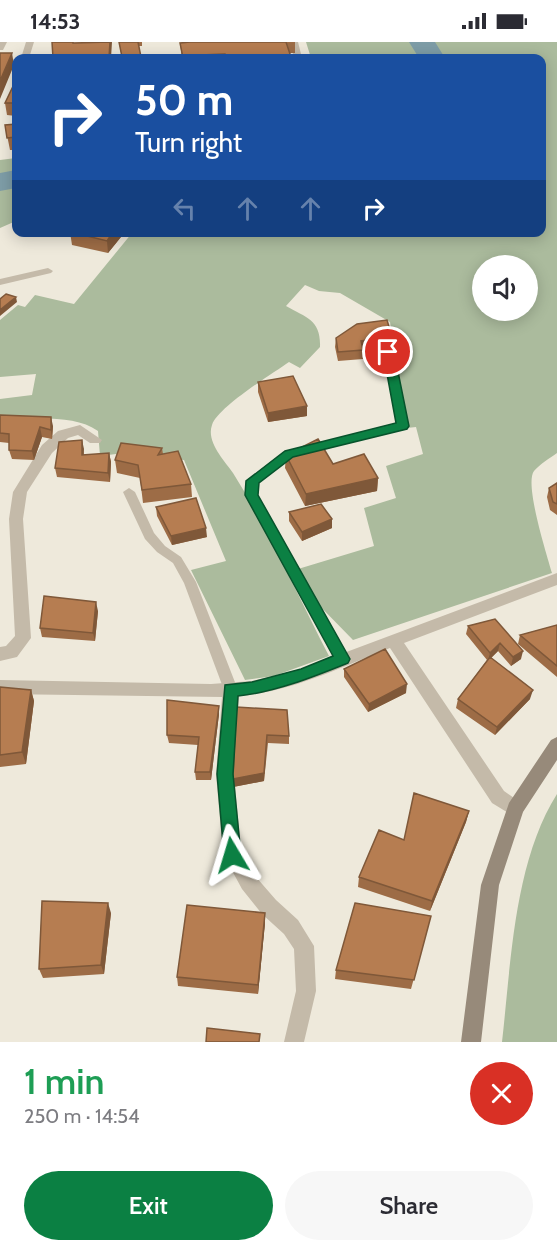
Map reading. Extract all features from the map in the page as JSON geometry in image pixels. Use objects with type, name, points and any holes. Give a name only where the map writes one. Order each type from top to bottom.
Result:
[{"type":"main road","points":[[471,1042],[490,885],[515,809],[557,745]]},
{"type":"street","points":[[0,654],[11,651],[22,638],[16,519],[20,492],[47,449],[63,434],[80,430],[95,440]]},
{"type":"street","points":[[0,687],[231,690],[252,688],[303,675],[557,579]]},
{"type":"street","points":[[393,640],[498,796],[515,809]]},
{"type":"street","points":[[231,690],[225,774],[232,855],[249,883],[269,907],[291,927],[304,946],[306,991],[294,1042]]},
{"type":"lane","points":[[0,48],[3,42]]},
{"type":"lane","points":[[0,282],[48,271]]},
{"type":"lane","points":[[343,659],[251,495],[252,481],[289,454],[403,426],[388,352]]},
{"type":"lane","points":[[129,492],[149,536],[161,549],[177,560],[190,582],[231,690]]},
{"type":"green space","points":[[306,42],[557,42],[557,453],[536,468],[532,478],[537,520],[552,573],[353,640],[312,598],[298,569],[374,546],[364,508],[396,498],[386,466],[423,454],[416,427],[407,428],[390,322],[340,293],[319,291],[305,285],[286,306],[315,325],[320,338],[320,347],[300,368],[289,362],[224,409],[212,425],[211,438],[259,517],[329,656],[274,676],[245,680],[191,570],[226,561],[184,460],[124,453],[100,456],[98,431],[88,425],[38,418],[0,419],[0,399],[32,395],[36,374],[0,377],[0,320],[18,305],[25,307],[35,295],[74,304],[129,237],[546,237],[546,54],[310,54]]},
{"type":"green space","points":[[12,158],[12,223],[0,228],[0,160]]},
{"type":"green space","points":[[557,794],[557,1042],[502,1042],[512,947],[523,882],[543,821]]},
{"type":"building","points":[[52,42],[110,42],[109,54],[53,54]]},
{"type":"building","points":[[119,42],[138,42],[140,54],[121,54]]},
{"type":"building","points":[[286,42],[290,54],[182,54],[180,43]]},
{"type":"building","points":[[0,53],[12,53],[0,81]]},
{"type":"building","points":[[12,88],[12,103],[5,103]]},
{"type":"building","points":[[12,124],[12,137],[7,138],[5,125]]},
{"type":"building","points":[[91,237],[110,237],[107,241]]},
{"type":"building","points":[[6,294],[16,297],[0,310],[0,299]]},
{"type":"building","points":[[387,320],[392,337],[361,341],[363,350],[338,352],[336,338],[357,324]]},
{"type":"building","points":[[293,376],[307,406],[268,413],[258,382]]},
{"type":"building","points":[[0,415],[51,417],[51,430],[40,427],[32,451],[9,450],[9,434],[0,433]]},
{"type":"building","points":[[318,439],[333,464],[364,454],[378,478],[306,494],[286,455]]},
{"type":"building","points":[[82,440],[82,455],[109,453],[108,473],[55,468],[59,442]]},
{"type":"building","points":[[121,443],[162,448],[158,455],[178,451],[191,484],[142,490],[138,465],[115,460]]},
{"type":"building","points":[[557,483],[557,504],[553,502],[549,488]]},
{"type":"building","points":[[196,498],[206,528],[171,536],[156,507]]},
{"type":"building","points":[[321,504],[332,519],[302,532],[289,512]]},
{"type":"building","points":[[44,596],[96,602],[93,633],[40,628]]},
{"type":"building","points":[[495,619],[523,651],[513,657],[500,643],[490,653],[468,626]]},
{"type":"building","points":[[557,625],[557,666],[520,635]]},
{"type":"building","points":[[385,649],[407,684],[369,704],[344,669]]},
{"type":"building","points":[[490,657],[533,690],[497,727],[458,699]]},
{"type":"building","points":[[0,687],[31,690],[22,752],[0,755]]},
{"type":"building","points":[[167,700],[219,706],[210,772],[195,772],[199,737],[167,735]]},
{"type":"building","points":[[236,707],[287,710],[289,736],[267,735],[264,773],[233,779]]},
{"type":"building","points":[[414,793],[469,811],[432,901],[359,877],[379,830],[404,840]]},
{"type":"building","points":[[42,901],[108,903],[101,965],[39,969]]},
{"type":"building","points":[[355,903],[431,916],[414,980],[336,970]]},
{"type":"building","points":[[187,905],[265,913],[258,985],[177,977]]},
{"type":"building","points":[[207,1028],[260,1034],[259,1042],[206,1042]]},
{"type":"waterway","points":[[422,42],[430,54]]},
{"type":"waterway","points":[[0,182],[12,180]]},
{"type":"route","points":[[232,855],[226,811],[225,774],[231,690],[252,688],[303,675],[343,659],[251,495],[252,481],[289,454],[403,426],[388,352]]}]
